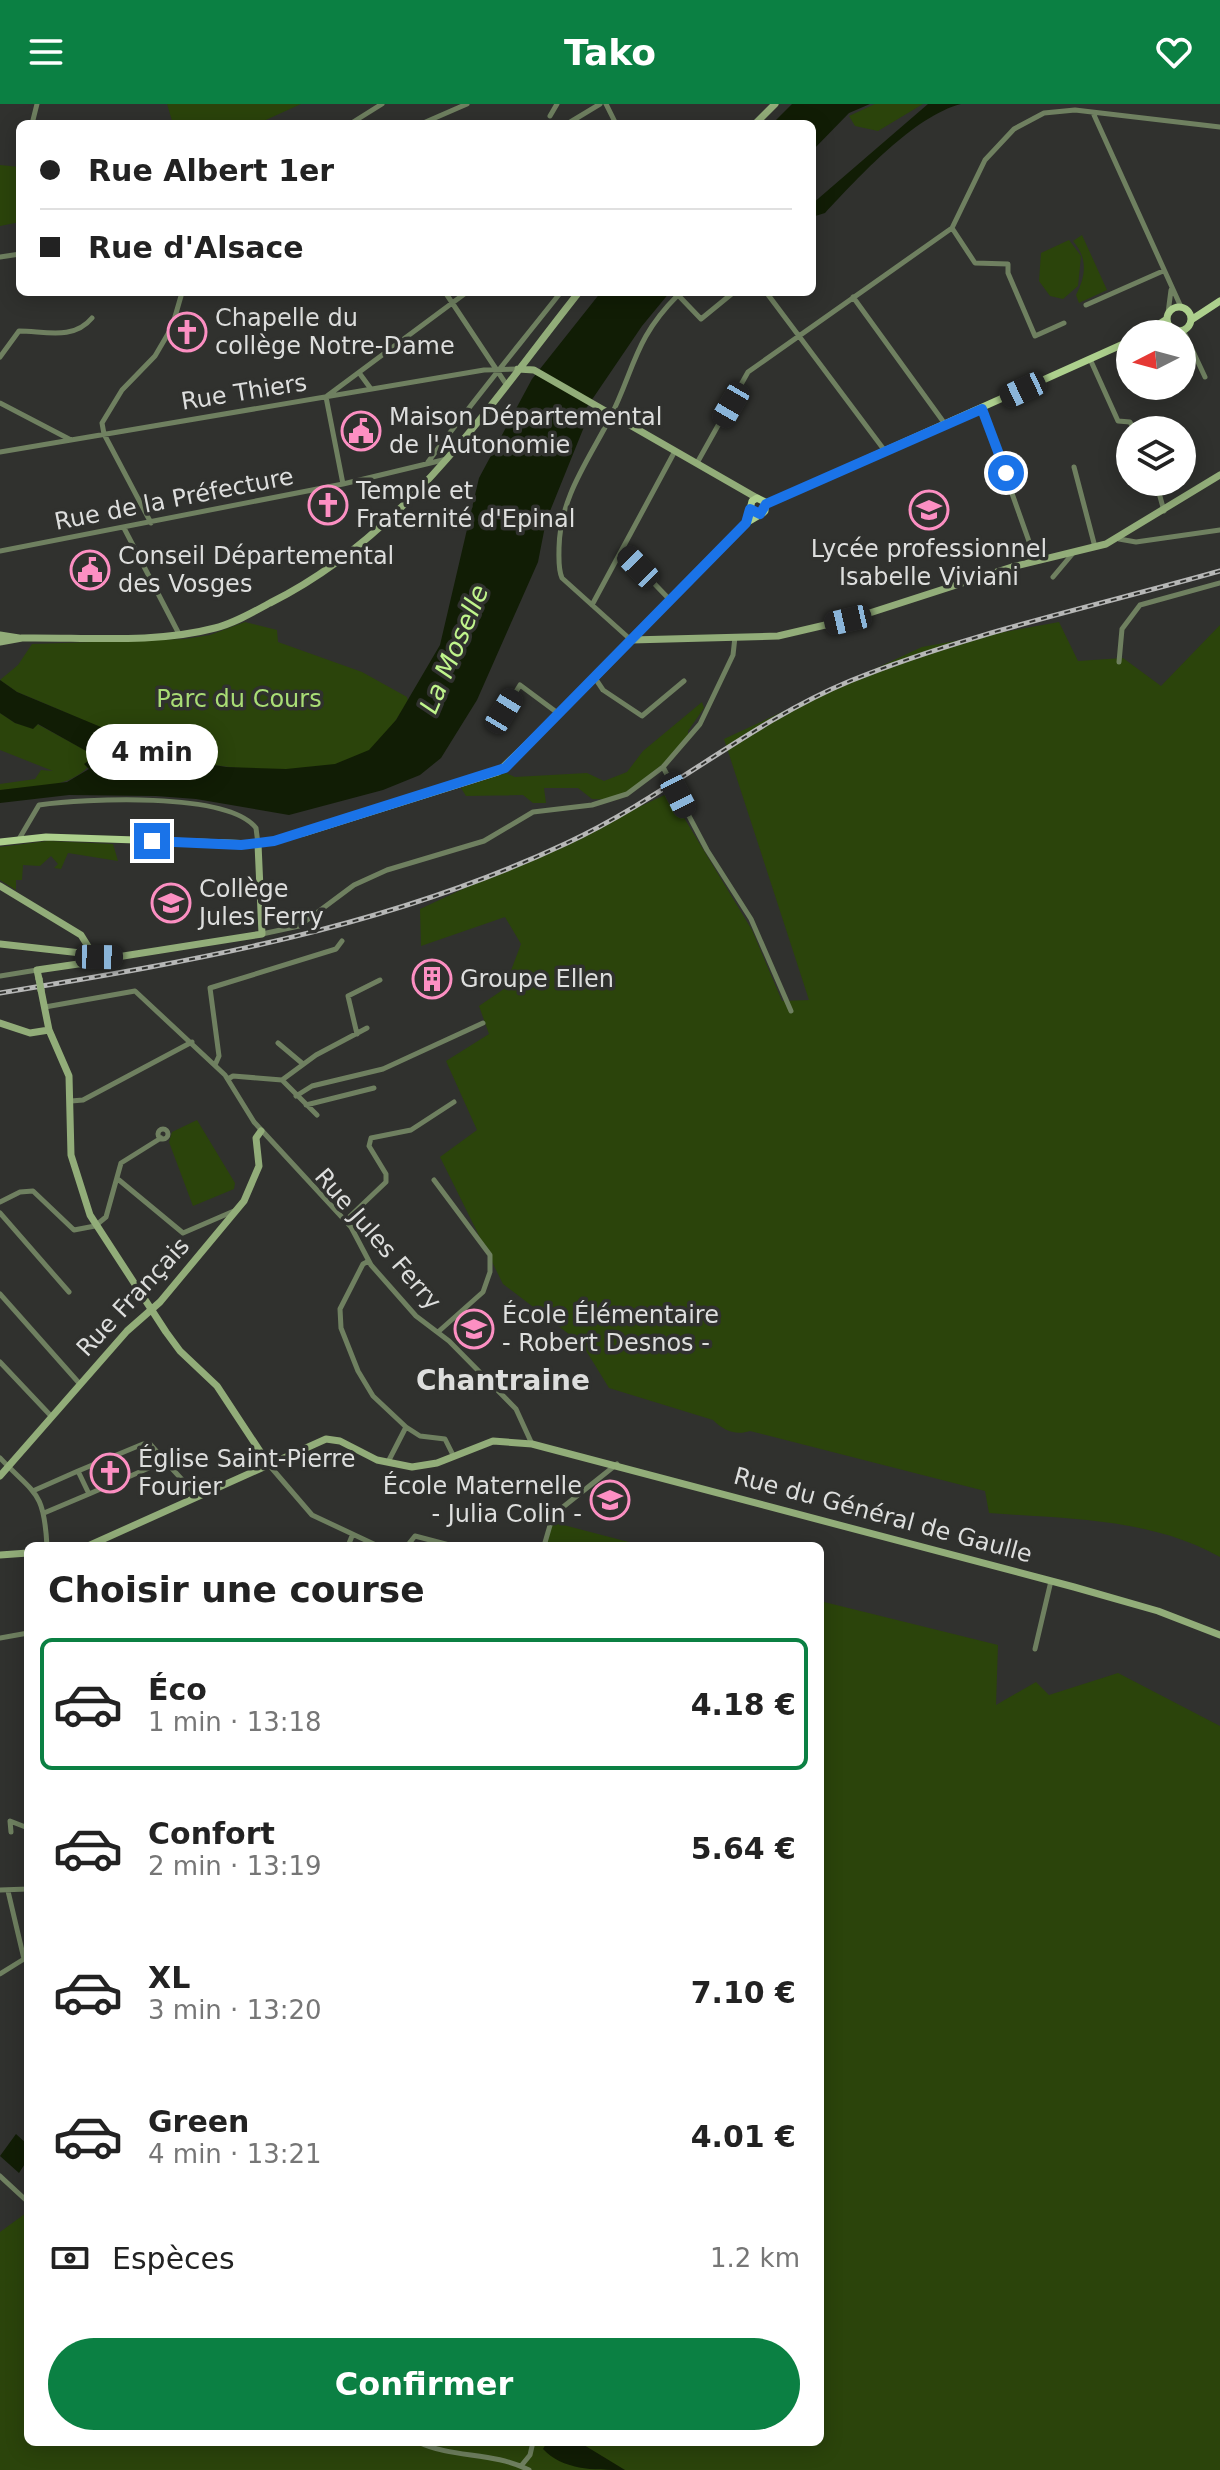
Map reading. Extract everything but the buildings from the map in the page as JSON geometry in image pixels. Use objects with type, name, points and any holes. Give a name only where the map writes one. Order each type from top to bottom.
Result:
[{"type":"main road","points":[[1184,308],[1191,320],[1206,307],[1220,301]]},
{"type":"main road","points":[[1162,320],[1184,308],[1206,307]]},
{"type":"main road","points":[[1167,316],[1169,320]]},
{"type":"main road","points":[[753,504],[766,504],[1116,347]]},
{"type":"main road","points":[[753,504],[760,514]]},
{"type":"main road","points":[[746,523],[753,504]]},
{"type":"main road","points":[[0,842],[19,839],[258,844],[307,832],[498,772],[746,523],[760,514],[766,504]]},
{"type":"street","points":[[356,120],[382,104]]},
{"type":"street","points":[[430,120],[467,104]]},
{"type":"street","points":[[550,116],[557,104]]},
{"type":"street","points":[[574,120],[603,104]]},
{"type":"street","points":[[759,120],[775,104]]},
{"type":"street","points":[[697,463],[748,372],[952,228],[985,160],[1005,136],[1044,113],[1075,110],[1220,127]]},
{"type":"street","points":[[1093,114],[1171,289],[1184,308]]},
{"type":"street","points":[[952,228],[975,263],[1008,264],[1008,273],[1035,336],[1064,323]]},
{"type":"street","points":[[1086,305],[1163,271]]},
{"type":"street","points":[[1167,316],[1171,289]]},
{"type":"street","points":[[151,523],[104,434],[102,423],[122,390],[142,365],[155,356],[172,327],[181,296]]},
{"type":"street","points":[[448,296],[506,384]]},
{"type":"street","points":[[343,484],[326,397],[462,296]]},
{"type":"street","points":[[427,462],[495,370],[558,296]]},
{"type":"street","points":[[0,642],[22,638],[179,634],[226,625],[285,596],[343,560],[427,484],[576,296]]},
{"type":"street","points":[[677,296],[640,343],[610,413],[581,466],[560,525],[560,575],[631,640],[778,636],[851,619],[1036,561],[1119,539],[1220,475]]},
{"type":"street","points":[[679,296],[701,319],[729,296]]},
{"type":"street","points":[[769,296],[885,452]]},
{"type":"street","points":[[853,297],[945,425]]},
{"type":"street","points":[[0,357],[19,331],[52,335],[84,327],[92,318]]},
{"type":"street","points":[[509,357],[518,369],[534,370],[697,463],[740,489],[753,504]]},
{"type":"street","points":[[1196,358],[1205,377]]},
{"type":"street","points":[[1090,359],[1116,417]]},
{"type":"street","name":"Rue Thiers","points":[[0,452],[371,389],[518,369]]},
{"type":"street","points":[[360,374],[371,389]]},
{"type":"street","points":[[0,403],[71,440]]},
{"type":"street","points":[[982,409],[1036,561]]},
{"type":"street","points":[[443,442],[450,457]]},
{"type":"street","points":[[592,605],[676,451]]},
{"type":"street","name":"Rue de la Préfecture","points":[[0,551],[343,484],[419,468],[427,462],[450,457]]},
{"type":"street","points":[[1074,467],[1095,547]]},
{"type":"street","points":[[1160,496],[1164,511]]},
{"type":"street","points":[[124,528],[179,634]]},
{"type":"street","points":[[1119,539],[1136,542],[1220,530]]},
{"type":"street","points":[[622,550],[670,600]]},
{"type":"street","points":[[1053,577],[1074,552]]},
{"type":"street","points":[[1119,662],[1122,629],[1140,605],[1220,583]]},
{"type":"street","points":[[0,635],[22,638]]},
{"type":"street","points":[[0,944],[94,956],[134,956],[299,926],[338,893],[371,876],[484,841],[533,812],[617,798],[663,767],[700,724],[733,655],[735,637]]},
{"type":"street","points":[[595,678],[603,690],[642,716],[684,681]]},
{"type":"street","points":[[504,711],[520,685],[559,714]]},
{"type":"street","points":[[663,767],[707,850],[751,919],[791,1011]]},
{"type":"street","points":[[19,839],[39,805],[127,800],[195,803],[244,818],[256,828],[262,934]]},
{"type":"street","points":[[0,886],[81,935],[94,956]]},
{"type":"street","points":[[74,952],[83,943],[81,935]]},
{"type":"street","points":[[213,1062],[218,1052],[210,988],[336,949],[342,941]]},
{"type":"street","points":[[74,952],[81,958],[76,964]]},
{"type":"street","points":[[0,976],[38,975],[94,956]]},
{"type":"street","points":[[38,975],[49,1030],[69,1076],[71,1155],[95,1226],[180,1351],[217,1386],[269,1465],[312,1515],[368,1542]]},
{"type":"street","points":[[357,1034],[348,996],[380,980]]},
{"type":"street","name":"Rue Jules Ferry","points":[[44,1007],[130,989],[192,1042],[228,1079],[261,1131],[345,1221],[360,1240],[369,1261],[416,1316],[438,1332],[516,1409],[532,1444]]},
{"type":"street","points":[[0,1023],[37,1034],[49,1030]]},
{"type":"street","points":[[296,1096],[312,1086],[383,1069],[483,1023]]},
{"type":"street","points":[[228,1079],[233,1076],[282,1080],[303,1064],[367,1028]]},
{"type":"street","points":[[71,1101],[83,1100],[192,1042]]},
{"type":"street","points":[[278,1043],[303,1064]]},
{"type":"street","points":[[282,1080],[317,1115]]},
{"type":"street","points":[[306,1105],[374,1088]]},
{"type":"street","points":[[345,1221],[386,1182],[386,1174],[369,1146],[371,1138],[411,1130],[454,1102]]},
{"type":"street","name":"Rue Français","points":[[0,1476],[79,1383],[151,1309],[236,1210],[255,1179],[259,1166],[256,1138],[261,1131]]},
{"type":"street","points":[[0,1202],[20,1192],[33,1191],[74,1230],[95,1226],[106,1217],[119,1180],[117,1168],[161,1138]]},
{"type":"street","points":[[119,1180],[183,1233],[236,1210]]},
{"type":"street","name":"Rue Jules Ferry","points":[[434,1180],[490,1255],[490,1272],[483,1292],[438,1332]]},
{"type":"street","points":[[0,1213],[69,1292]]},
{"type":"street","points":[[369,1261],[363,1264],[340,1309],[341,1328],[358,1371],[373,1396],[406,1427],[420,1436],[445,1439],[453,1455]]},
{"type":"street","points":[[0,1294],[79,1383]]},
{"type":"street","points":[[0,1362],[51,1416]]},
{"type":"street","points":[[97,1542],[330,1439],[387,1463],[406,1427]]},
{"type":"street","name":"Rue du Général de Gaulle","points":[[387,1463],[423,1466],[493,1441],[532,1444],[1051,1581],[1158,1611],[1220,1635]]},
{"type":"street","points":[[35,1490],[143,1444],[150,1444],[198,1497]]},
{"type":"street","points":[[0,1458],[35,1490],[44,1513],[47,1542]]},
{"type":"street","points":[[44,1513],[165,1461]]},
{"type":"street","points":[[545,1542],[553,1515],[617,1464]]},
{"type":"street","points":[[78,1471],[89,1494]]},
{"type":"street","points":[[350,1542],[352,1536]]},
{"type":"street","points":[[410,1542],[415,1536],[438,1542]]},
{"type":"street","points":[[0,1555],[24,1553]]},
{"type":"street","points":[[1035,1649],[1051,1581]]},
{"type":"street","points":[[0,1638],[24,1634]]},
{"type":"street","points":[[11,1832],[10,1821],[24,1826]]},
{"type":"street","points":[[0,1890],[24,1889]]},
{"type":"street","points":[[0,1974],[24,1959],[8,1891]]},
{"type":"street","points":[[0,2176],[24,2198]]},
{"type":"street","points":[[426,2446],[434,2450],[487,2455],[529,2470]]},
{"type":"street","points":[[521,2466],[530,2455],[532,2446]]},
{"type":"green space","points":[[167,104],[301,104],[266,120],[172,120]]},
{"type":"green space","points":[[875,104],[923,104],[878,131],[855,126],[849,116]]},
{"type":"green space","points":[[0,165],[16,167],[16,223],[0,226]]},
{"type":"green space","points":[[1082,235],[1107,290],[1079,303],[1076,295],[1084,267],[1073,241]]},
{"type":"green space","points":[[1069,240],[1081,256],[1078,286],[1063,299],[1050,296],[1039,281],[1041,253]]},
{"type":"green space","name":"Parc du Cours","points":[[245,622],[277,630],[278,642],[362,672],[407,697],[408,701],[378,742],[366,753],[349,761],[303,769],[252,769],[181,759],[158,745],[130,739],[17,692],[0,680],[18,665],[32,644],[185,639],[210,635]]},
{"type":"green space","points":[[1059,622],[1078,661],[1123,658],[1161,686],[1220,625],[1220,1557],[1193,1544],[1137,1528],[1078,1519],[989,1513],[985,1491],[750,1431],[730,1431],[713,1420],[609,1388],[582,1344],[503,1284],[440,1157],[477,1130],[446,1061],[489,1034],[479,1006],[504,989],[521,944],[505,917],[421,946],[420,909],[669,793],[752,930],[782,1001],[809,1000],[724,739],[922,647]]},
{"type":"green space","points":[[702,702],[704,708],[688,731],[688,736],[664,763],[618,800],[592,799],[578,788],[544,788],[546,803],[533,803],[523,795],[466,796],[461,788],[506,773],[515,777],[587,773],[604,781],[627,772],[643,751]]},
{"type":"green space","points":[[0,713],[15,723],[33,728],[37,724],[96,756],[88,767],[67,781],[0,790],[0,784],[35,779],[41,770],[53,771],[0,750]]},
{"type":"green space","points":[[48,841],[113,844],[118,861],[68,853],[61,869],[54,868],[58,864],[51,856],[40,866],[23,865],[22,880],[16,880],[16,890],[0,880],[0,847]]},
{"type":"green space","points":[[197,1120],[235,1183],[234,1189],[193,1206],[169,1142],[172,1132]]},
{"type":"green space","points":[[552,1522],[629,1542],[547,1542]]},
{"type":"green space","points":[[824,1602],[998,1645],[996,1705],[1036,1682],[1049,1695],[1118,1673],[1220,1726],[1220,2470],[0,2470],[0,2232],[24,2214],[24,2446],[824,2446]]},
{"type":"water","points":[[792,104],[870,104],[849,113],[816,147],[816,120],[776,120]]},
{"type":"water","points":[[928,104],[961,104],[943,111],[906,134],[825,213],[816,216],[816,201]]},
{"type":"water","name":"La Moselle","points":[[598,296],[667,296],[642,326],[587,407],[588,417],[546,521],[538,562],[477,700],[441,758],[420,775],[383,790],[289,815],[196,799],[156,796],[69,795],[0,803],[0,790],[67,782],[89,769],[84,764],[95,756],[38,724],[33,729],[15,723],[0,713],[0,680],[17,692],[132,740],[156,744],[167,753],[185,760],[226,767],[286,769],[335,764],[369,750],[396,720],[440,645],[479,478],[532,379]]},
{"type":"water","points":[[16,2134],[24,2141],[24,2165],[19,2173],[0,2156]]},
{"type":"water","points":[[545,2446],[586,2446],[625,2470],[569,2465],[543,2449]]},
{"type":"railway","points":[[0,993],[217,954],[289,938],[430,898],[499,873],[603,825],[777,718],[850,681],[986,635],[1220,571]]},
{"type":"place","name":"Chapelle du collège Notre-Dame","points":[[187,332]]},
{"type":"place","name":"Maison Départemental de l'Autonomie","points":[[361,431]]},
{"type":"place","name":"Temple et Fraternité d'Epinal","points":[[328,505]]},
{"type":"place","name":"Lycée professionnel Isabelle Viviani","points":[[929,510]]},
{"type":"place","name":"Conseil Départemental des Vosges","points":[[90,570]]},
{"type":"place","name":"Collège Jules Ferry","points":[[171,903]]},
{"type":"place","name":"Groupe Ellen","points":[[432,979]]},
{"type":"place","name":"École Élémentaire - Robert Desnos -","points":[[474,1329]]},
{"type":"place","name":"Église Saint-Pierre Fourier","points":[[110,1473]]},
{"type":"place","name":"École Maternelle - Julia Colin -","points":[[610,1500]]},
{"type":"district","name":"Chantraine","points":[[503,1380]]},
{"type":"route","points":[[152,841],[241,845],[274,841],[498,772],[746,523],[750,509],[760,514],[765,511],[766,504],[982,409],[1006,473]]}]
